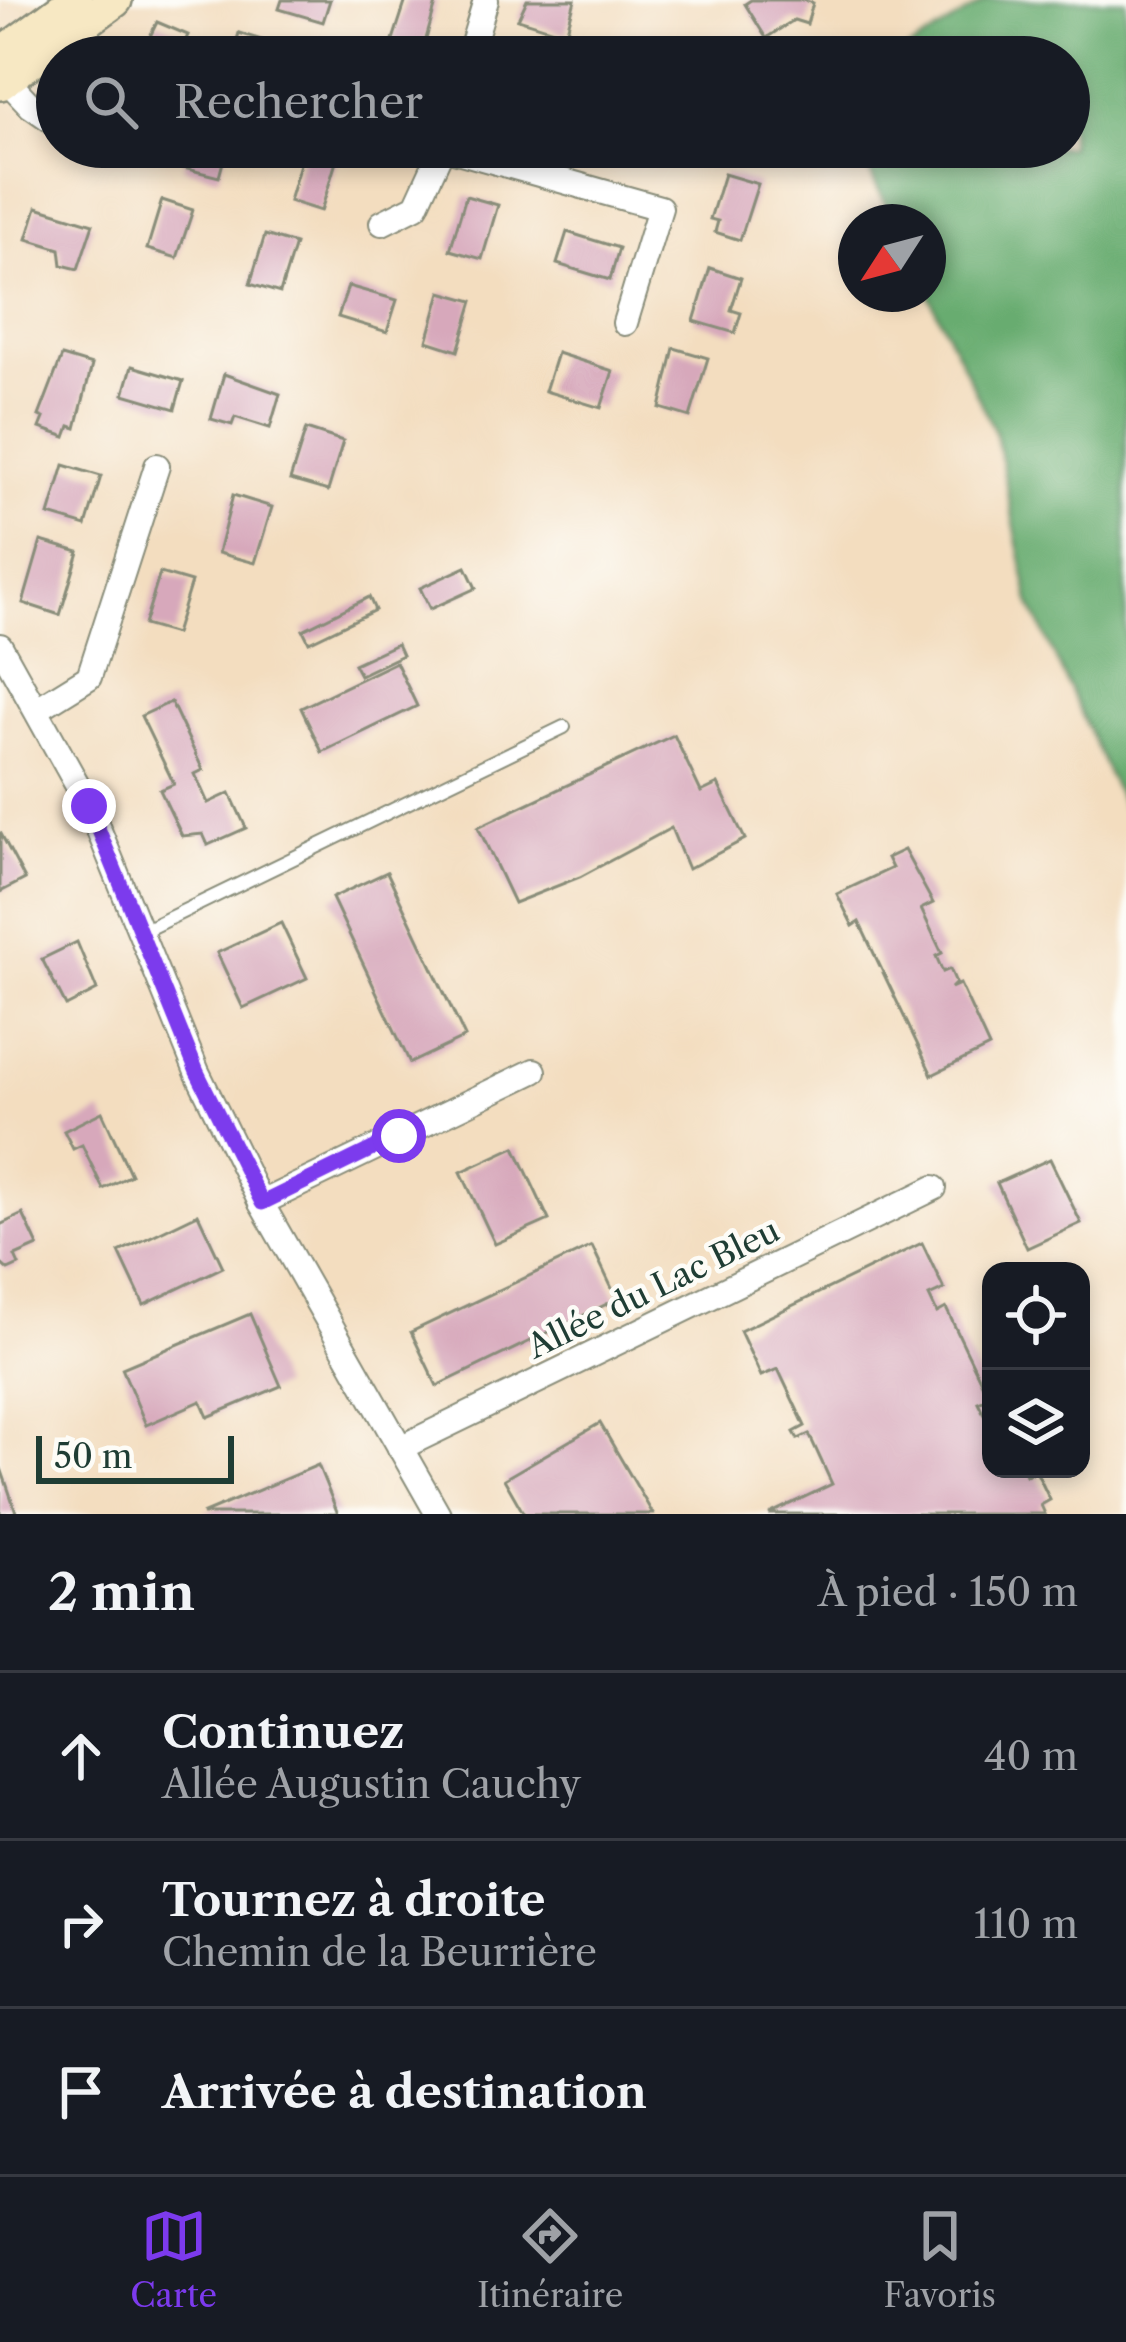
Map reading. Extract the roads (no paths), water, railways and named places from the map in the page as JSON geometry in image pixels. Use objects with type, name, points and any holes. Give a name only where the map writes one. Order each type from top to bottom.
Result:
[{"type":"street","points":[[39,36],[75,0]]},
{"type":"street","points":[[59,36],[115,0]]},
{"type":"street","points":[[475,36],[486,0]]},
{"type":"street","points":[[1,73],[36,38]]},
{"type":"street","points":[[1,73],[36,51]]},
{"type":"street","points":[[1,73],[36,105]]},
{"type":"street","points":[[382,223],[416,206],[433,168]]},
{"type":"street","points":[[518,168],[660,208],[626,323]]},
{"type":"street","points":[[39,708],[88,676],[157,466]]},
{"type":"street","points":[[0,646],[39,708],[143,931],[197,1072],[262,1203],[438,1514]]},
{"type":"street","points":[[262,1203],[534,1071]]},
{"type":"street","name":"Allée du Lac Bleu","points":[[400,1448],[934,1188]]},
{"type":"lane","points":[[143,931],[564,727]]}]
